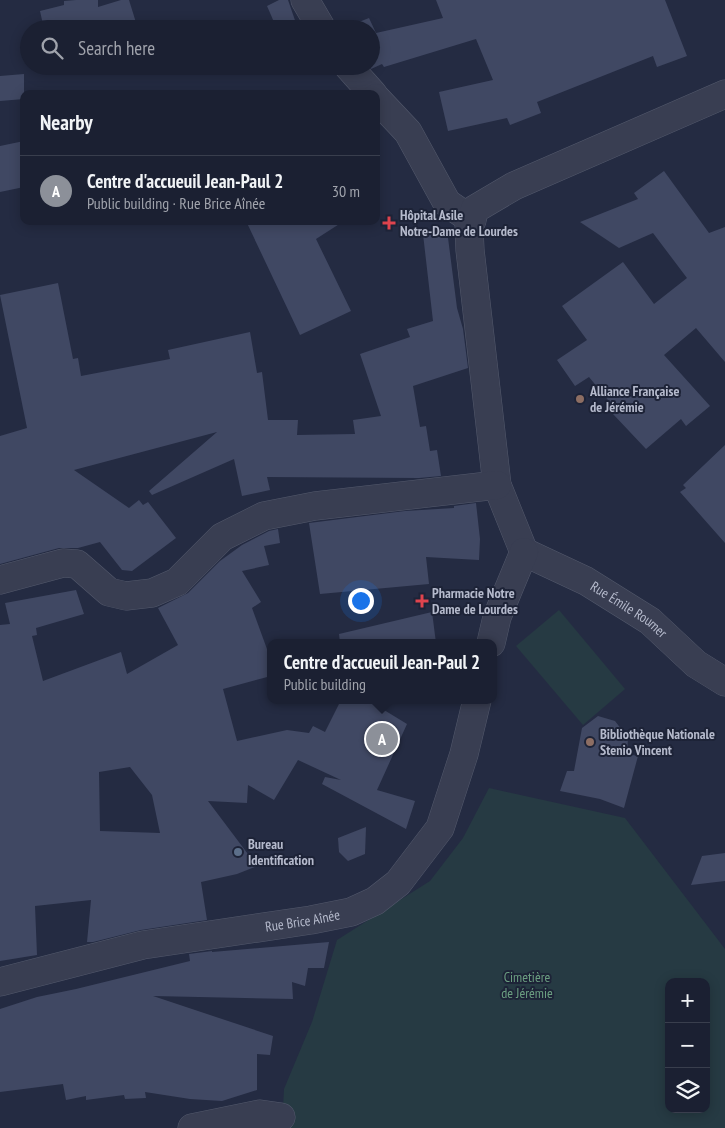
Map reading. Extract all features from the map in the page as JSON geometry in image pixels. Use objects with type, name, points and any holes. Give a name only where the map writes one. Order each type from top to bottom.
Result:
[{"type":"street","points":[[305,0],[317,20]]},
{"type":"street","points":[[356,75],[369,90]]},
{"type":"street","points":[[492,639],[497,617],[524,552],[497,485],[470,250],[469,228],[475,209],[514,186],[725,94]]},
{"type":"street","points":[[380,102],[408,132],[447,203],[472,220]]},
{"type":"street","points":[[0,580],[62,563],[77,564],[109,592],[126,596],[152,593],[177,582],[222,537],[264,516],[316,506],[497,485]]},
{"type":"street","name":"Rue Émile Roumer","points":[[524,552],[586,581],[650,621],[696,664],[725,682]]},
{"type":"street","name":"Rue Brice Aînée","points":[[0,982],[143,944],[311,920],[351,912],[375,901],[398,883],[440,828],[464,754],[476,704]]},
{"type":"street","points":[[192,1128],[260,1114],[281,1117]]},
{"type":"green space","points":[[559,610],[625,689],[583,725],[516,646]]},
{"type":"green space","name":"Cimetière de Jérémie","points":[[489,788],[625,818],[725,949],[725,1128],[282,1128],[284,1089],[312,1022],[337,940],[430,881],[463,838]]},
{"type":"building","points":[[98,0],[98,7],[121,0],[129,0],[135,20],[42,20],[40,11],[64,5],[64,1]]},
{"type":"building","points":[[279,0],[288,0],[295,20],[273,20],[267,6]]},
{"type":"building","points":[[436,0],[665,0],[687,56],[657,67],[653,56],[537,102],[541,113],[510,125],[507,118],[448,131],[439,92],[493,80],[476,39],[384,67],[382,64],[380,65],[380,32],[443,18]]},
{"type":"building","points":[[24,75],[24,90],[20,90],[20,99],[0,101],[0,76]]},
{"type":"building","points":[[20,142],[20,188],[0,192],[0,146]]},
{"type":"building","points":[[664,171],[709,233],[725,227],[725,362],[696,328],[664,355],[710,406],[686,426],[681,419],[646,449],[613,414],[617,411],[589,377],[575,386],[557,360],[587,340],[562,306],[623,262],[654,304],[687,278],[653,233],[619,248],[580,222],[638,199],[634,193]]},
{"type":"building","points":[[248,225],[338,225],[316,239],[351,311],[300,335]]},
{"type":"building","points":[[447,230],[457,308],[463,329],[468,368],[413,386],[420,427],[426,426],[430,451],[437,450],[441,476],[419,478],[267,477],[270,490],[242,496],[234,459],[152,495],[149,491],[217,432],[74,470],[129,508],[139,500],[143,505],[148,502],[176,538],[132,571],[122,570],[100,542],[78,548],[59,548],[0,564],[0,436],[27,428],[0,295],[58,283],[73,359],[78,358],[81,376],[170,359],[168,350],[250,332],[257,373],[262,372],[268,420],[298,420],[297,435],[355,434],[353,420],[381,416],[360,354],[410,337],[407,329],[433,321],[423,234]]},
{"type":"building","points":[[725,445],[725,543],[680,492],[686,488],[683,485]]},
{"type":"building","points":[[476,503],[480,539],[479,560],[426,557],[429,584],[320,594],[309,523],[405,511],[454,508],[454,506]]},
{"type":"building","points":[[278,529],[280,543],[264,546],[269,565],[242,571],[261,602],[252,608],[267,649],[267,677],[223,689],[237,741],[287,730],[309,733],[313,726],[325,732],[339,704],[374,704],[407,724],[377,790],[415,801],[406,829],[322,784],[325,777],[341,780],[298,760],[274,800],[248,785],[247,803],[208,801],[257,866],[237,874],[201,882],[207,920],[141,930],[87,942],[91,900],[35,906],[37,955],[0,961],[0,625],[10,624],[5,603],[76,590],[84,614],[36,628],[37,635],[32,636],[43,681],[121,652],[127,674],[178,645],[158,608],[188,593],[220,561],[242,545],[269,531]],"holes":[[[130,767],[152,795],[160,833],[100,831],[99,772]]]},
{"type":"building","points":[[432,612],[435,639],[340,639],[339,634]]},
{"type":"building","points":[[598,716],[615,721],[628,738],[627,754],[638,756],[624,808],[600,799],[560,791],[567,771],[574,771],[582,728]]},
{"type":"building","points":[[366,827],[365,854],[348,861],[339,852],[338,838]]},
{"type":"building","points":[[725,853],[725,881],[691,885],[702,856]]},
{"type":"building","points":[[329,942],[324,968],[308,968],[305,986],[292,982],[293,999],[153,996],[273,1036],[270,1055],[257,1054],[257,1090],[222,1101],[190,1099],[145,1092],[146,1098],[125,1099],[124,1095],[86,1100],[86,1096],[66,1100],[63,1084],[0,1092],[0,1009],[37,997],[190,961],[189,954]]},
{"type":"place","name":"Hôpital Asile Notre-Dame de Lourdes","points":[[389,223]]},
{"type":"place","name":"Alliance Française de Jérémie","points":[[580,399]]},
{"type":"place","name":"Pharmacie Notre Dame de Lourdes","points":[[422,601]]},
{"type":"place","name":"Centre d'accueuil Jean-Paul 2","points":[[382,739]]},
{"type":"place","name":"Bibliothèque Nationale Stenio Vincent","points":[[590,742]]},
{"type":"place","name":"Bureau Identification","points":[[238,852]]}]
